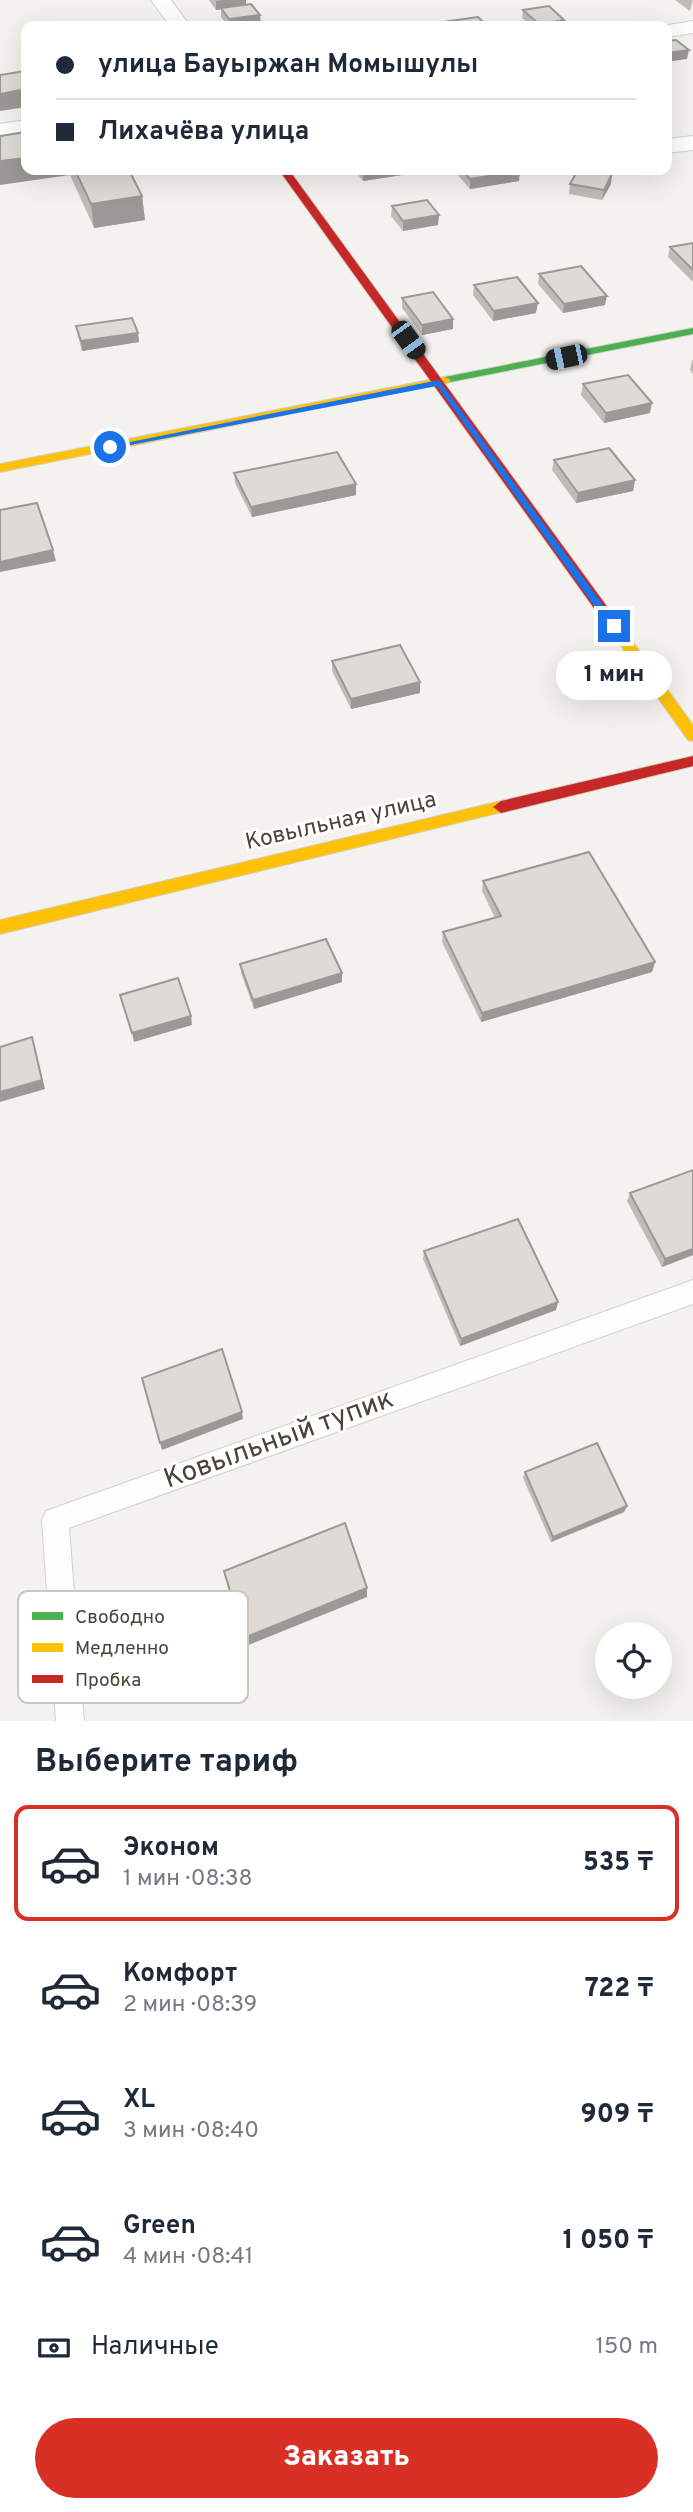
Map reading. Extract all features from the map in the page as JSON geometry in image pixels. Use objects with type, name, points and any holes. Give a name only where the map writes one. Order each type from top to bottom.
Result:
[{"type":"street","points":[[160,0],[176,21]]},
{"type":"street","points":[[672,30],[693,27]]},
{"type":"street","points":[[0,131],[21,128]]},
{"type":"street","points":[[672,146],[693,144]]},
{"type":"street","points":[[288,175],[693,736]]},
{"type":"street","points":[[0,468],[693,331]]},
{"type":"street","name":"Ковыльная улица","points":[[0,927],[693,761]]},
{"type":"lane","name":"Ковыльный тупик","points":[[60,1591],[55,1520],[693,1292]]},
{"type":"lane","name":"Ковыльный тупик","points":[[69,1703],[70,1721]]},
{"type":"building","points":[[251,4],[260,15],[229,19],[221,8]]},
{"type":"building","points":[[549,6],[564,20],[536,21],[523,10]]},
{"type":"building","points":[[478,17],[482,21],[450,21]]},
{"type":"building","points":[[672,40],[676,40],[689,50],[672,52]]},
{"type":"building","points":[[21,72],[21,90],[0,94],[0,75]]},
{"type":"building","points":[[21,133],[21,159],[0,161],[0,136]]},
{"type":"building","points":[[77,175],[132,175],[142,196],[91,204]]},
{"type":"building","points":[[466,175],[495,175],[470,179]]},
{"type":"building","points":[[575,175],[612,175],[604,190],[570,184]]},
{"type":"building","points":[[427,200],[439,215],[403,221],[392,206]]},
{"type":"building","points":[[693,243],[693,270],[670,247]]},
{"type":"building","points":[[581,266],[607,296],[564,304],[539,274]]},
{"type":"building","points":[[517,277],[538,303],[494,311],[474,285]]},
{"type":"building","points":[[433,292],[453,319],[422,325],[402,298]]},
{"type":"building","points":[[132,318],[138,333],[81,341],[76,326]]},
{"type":"building","points":[[628,375],[652,403],[606,413],[583,384]]},
{"type":"building","points":[[609,448],[635,480],[578,493],[554,460]]},
{"type":"building","points":[[337,452],[356,484],[251,507],[234,473]]},
{"type":"building","points":[[37,503],[53,550],[0,562],[0,510]]},
{"type":"building","points":[[400,645],[420,682],[351,699],[332,661]]},
{"type":"building","points":[[589,852],[655,962],[482,1013],[443,932],[501,916],[483,881]]},
{"type":"building","points":[[326,939],[342,973],[253,1000],[240,964]]},
{"type":"building","points":[[178,978],[191,1016],[132,1033],[120,995]]},
{"type":"building","points":[[32,1037],[42,1080],[0,1092],[0,1047]]},
{"type":"building","points":[[693,1170],[693,1249],[665,1259],[630,1193]]},
{"type":"building","points":[[518,1219],[558,1302],[461,1339],[424,1251]]},
{"type":"building","points":[[222,1349],[242,1412],[160,1443],[142,1378]]},
{"type":"building","points":[[597,1443],[627,1506],[553,1537],[525,1472]]},
{"type":"building","points":[[345,1523],[367,1588],[248,1636],[248,1591],[230,1591],[224,1571]]},
{"type":"traffic: fast","points":[[445,380],[693,331]]},
{"type":"traffic: slow","points":[[0,468],[445,380]]},
{"type":"traffic: slow","points":[[614,626],[693,736]]},
{"type":"traffic: slow","points":[[0,927],[501,807]]},
{"type":"traffic: jam","points":[[288,175],[614,626]]},
{"type":"traffic: jam","points":[[501,807],[693,761]]},
{"type":"route","points":[[110,447],[439,383],[614,626]]}]
